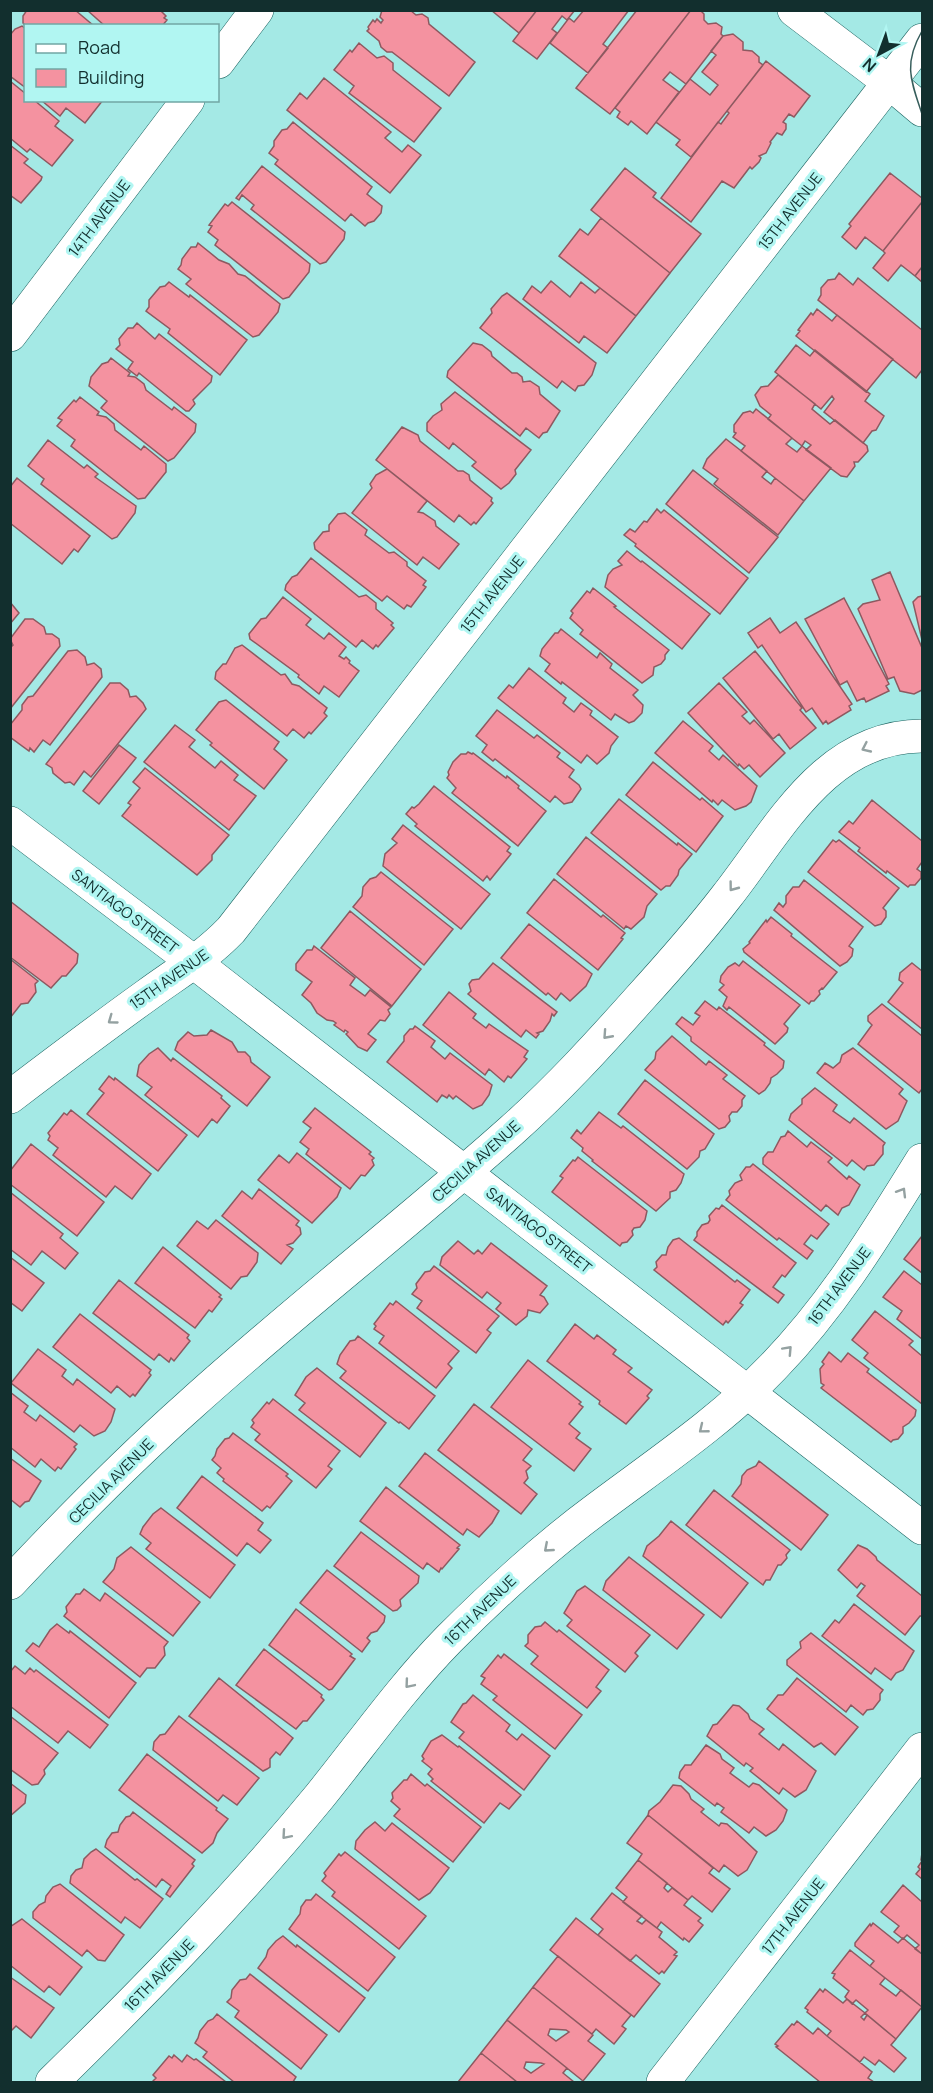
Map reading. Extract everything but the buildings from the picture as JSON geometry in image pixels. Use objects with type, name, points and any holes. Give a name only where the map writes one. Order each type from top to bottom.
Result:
[{"type":"street","points":[[219,61],[256,10]]},
{"type":"street","points":[[801,13],[849,53],[904,71],[922,110]]},
{"type":"street","points":[[904,71],[922,134]]},
{"type":"street","name":"15TH AVENUE","points":[[10,1097],[127,1009],[195,963],[231,930],[904,71]]},
{"type":"street","name":"14TH AVENUE","points":[[10,335],[186,102]]},
{"type":"street","name":"CECILIA AVENUE","points":[[10,1583],[190,1404],[465,1172],[564,1080],[685,948],[802,796],[824,774],[849,755],[877,742],[922,736]]},
{"type":"street","name":"SANTIAGO STREET","points":[[10,824],[195,963],[922,1528]]},
{"type":"street","name":"16TH AVENUE","points":[[52,2082],[142,1993],[245,1883],[447,1641],[554,1542],[676,1451],[747,1391],[795,1344],[863,1256],[922,1160]]},
{"type":"street","name":"17TH AVENUE","points":[[663,2082],[922,1749]]},
{"type":"tram line","points":[[922,31],[912,53],[911,63],[912,82],[922,114]]}]
